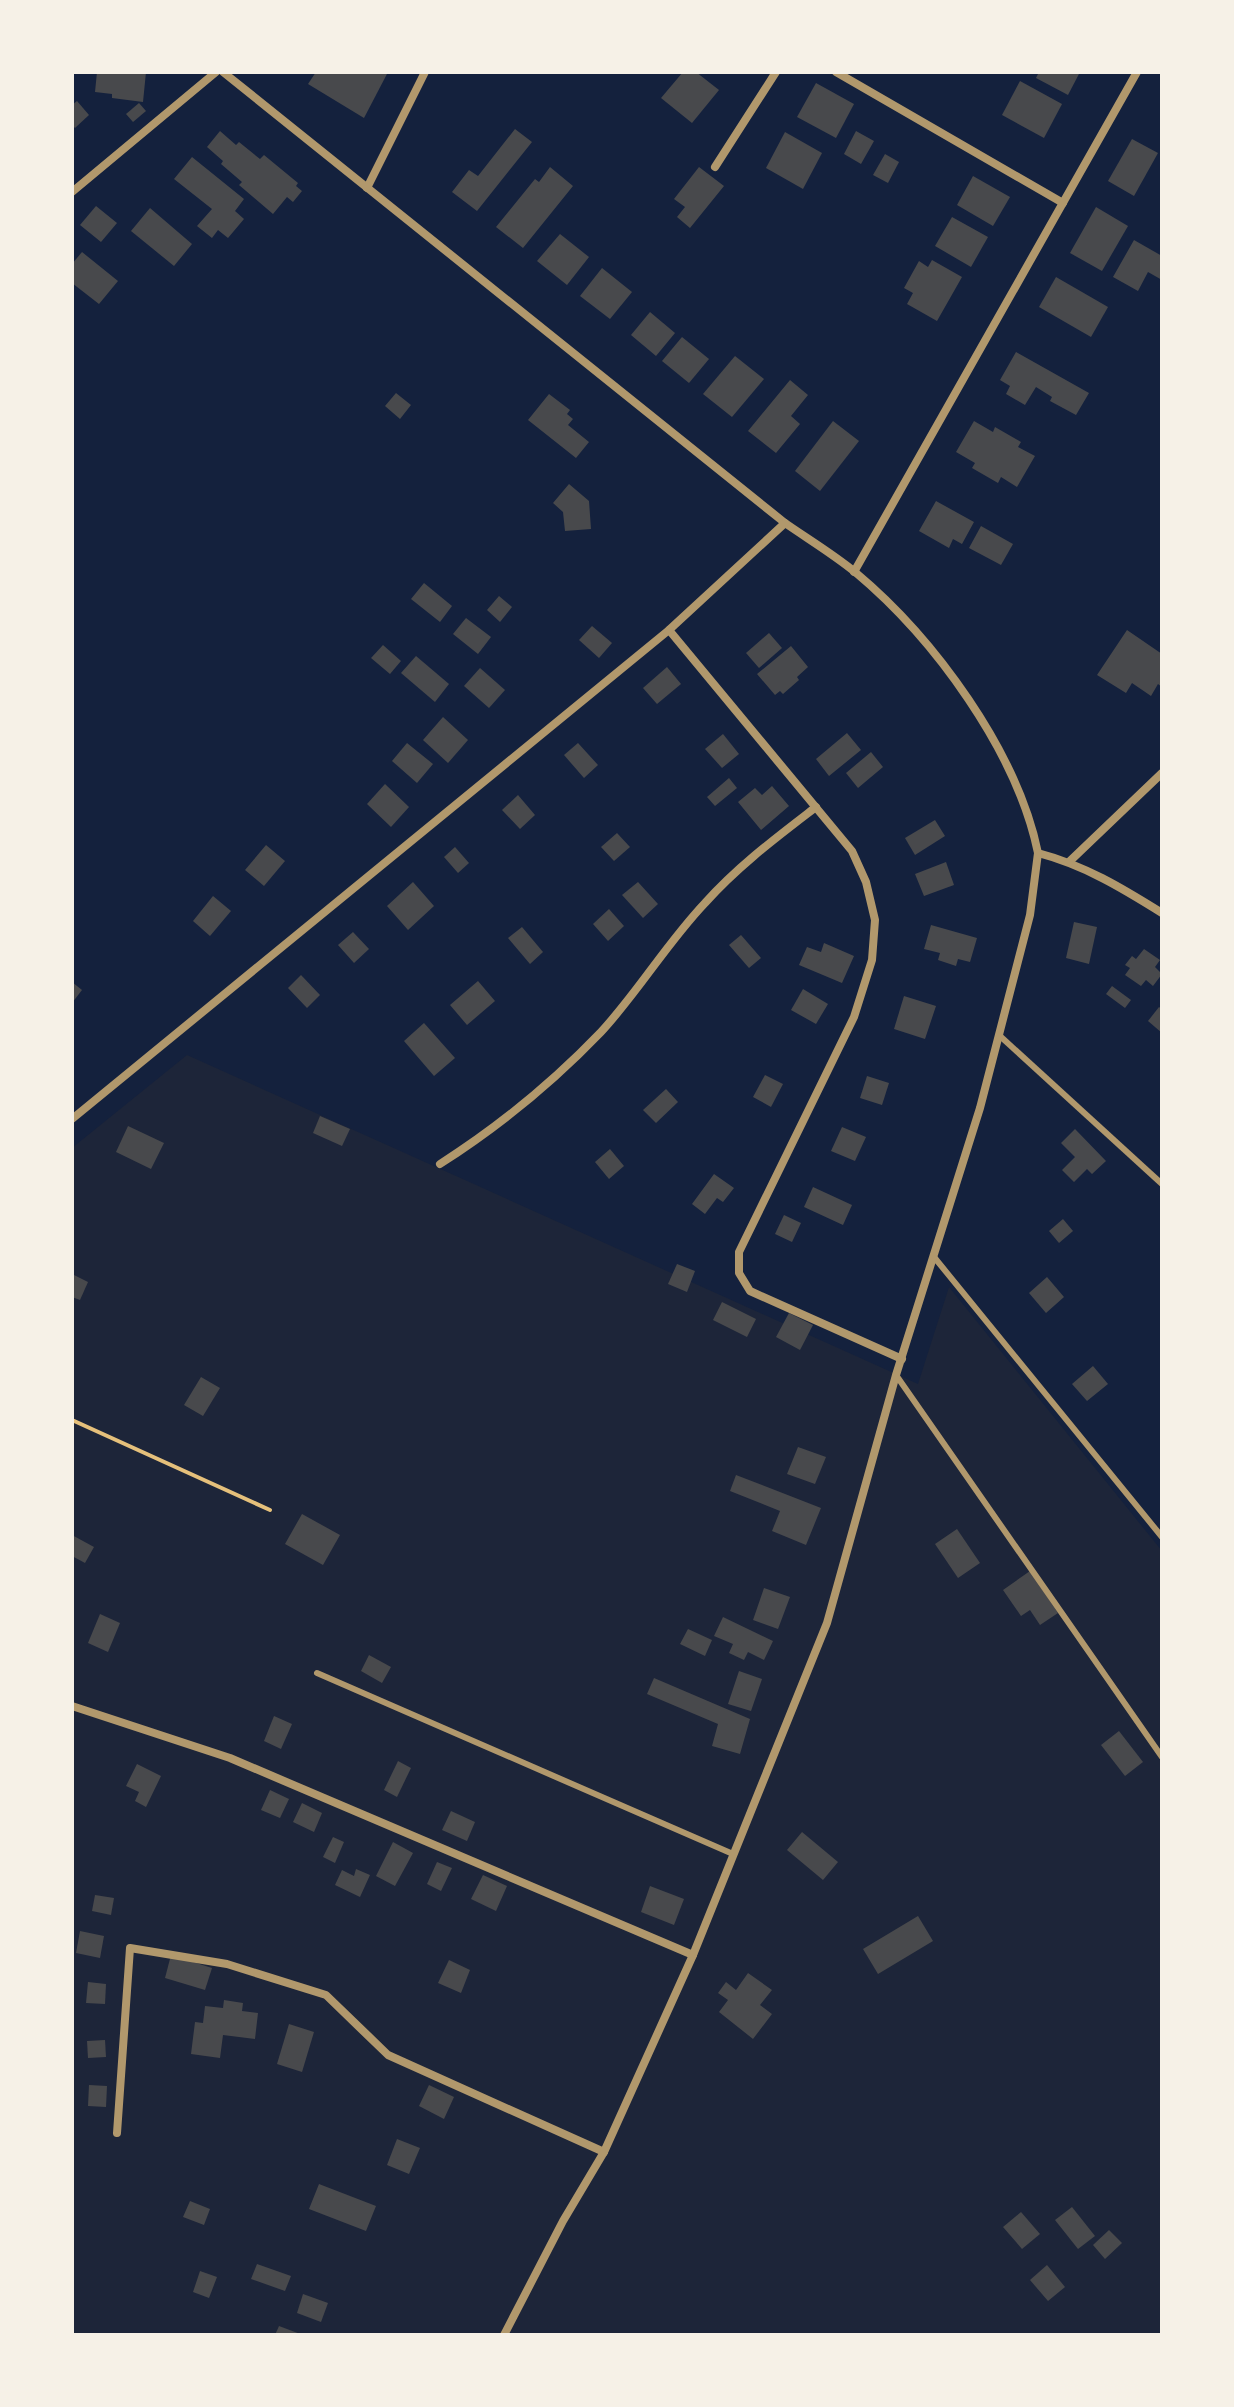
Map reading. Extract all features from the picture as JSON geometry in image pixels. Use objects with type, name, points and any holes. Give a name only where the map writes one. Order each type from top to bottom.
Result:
[{"type":"street","points":[[72,192],[216,72]]},
{"type":"street","points":[[223,72],[785,523],[854,572],[907,623],[961,689],[1007,764],[1031,821],[1038,853],[1030,915],[1000,1036],[896,1375],[827,1623],[693,1955],[604,2152],[563,2221],[504,2335]]},
{"type":"street","points":[[367,188],[425,72]]},
{"type":"street","points":[[715,167],[776,72]]},
{"type":"street","points":[[836,72],[1063,203]]},
{"type":"street","points":[[854,572],[1137,72]]},
{"type":"street","points":[[72,1119],[669,630],[785,523]]},
{"type":"street","points":[[669,630],[852,851],[866,882],[875,920],[872,960],[854,1017],[739,1252],[739,1273],[750,1291],[902,1359]]},
{"type":"street","points":[[1070,861],[1162,773]]},
{"type":"street","points":[[440,1164],[485,1136],[601,1031],[704,903],[747,861],[816,807]]},
{"type":"street","points":[[1038,853],[1070,861],[1162,913]]},
{"type":"street","points":[[72,1706],[230,1758],[693,1955]]},
{"type":"street","points":[[117,2133],[130,1948],[227,1964],[326,1995],[388,2055],[604,2152]]},
{"type":"lane","points":[[1000,1036],[1162,1184]]},
{"type":"lane","points":[[934,1257],[1162,1537]]},
{"type":"lane","points":[[896,1375],[1162,1757]]},
{"type":"lane","points":[[317,1673],[733,1854]]},
{"type":"path","points":[[72,1420],[270,1510]]},
{"type":"shaded area","points":[[187,1055],[918,1384],[949,1287],[1162,1551],[1162,2335],[72,2335],[72,1148]]},
{"type":"building","points":[[97,72],[146,72],[143,102],[112,98],[112,94],[95,92]]},
{"type":"building","points":[[316,72],[388,72],[364,118],[308,84]]},
{"type":"building","points":[[683,72],[696,72],[719,90],[692,123],[661,98]]},
{"type":"building","points":[[1039,72],[1080,72],[1068,95],[1036,78]]},
{"type":"building","points":[[1020,81],[1062,104],[1044,138],[1002,115]]},
{"type":"building","points":[[816,83],[854,104],[836,138],[797,117]]},
{"type":"building","points":[[77,101],[89,115],[75,128],[72,125],[72,105]]},
{"type":"building","points":[[139,103],[146,111],[133,122],[126,114]]},
{"type":"building","points":[[515,129],[532,142],[477,211],[452,192],[469,170],[478,176]]},
{"type":"building","points":[[220,131],[260,159],[264,155],[298,183],[296,186],[302,191],[293,202],[287,197],[273,214],[239,185],[242,182],[207,147]]},
{"type":"building","points":[[856,131],[874,141],[861,164],[844,154]]},
{"type":"building","points":[[785,132],[822,153],[803,189],[766,168]]},
{"type":"building","points":[[1132,139],[1158,153],[1134,196],[1108,181]]},
{"type":"building","points":[[885,154],[899,162],[888,183],[873,175]]},
{"type":"building","points":[[192,157],[244,199],[235,211],[244,219],[228,238],[218,230],[212,238],[197,226],[212,209],[174,179]]},
{"type":"building","points":[[550,167],[573,186],[523,248],[496,227],[535,179],[539,182]]},
{"type":"building","points":[[699,167],[724,186],[690,228],[677,217],[685,207],[674,199]]},
{"type":"building","points":[[973,176],[1010,197],[993,226],[957,205]]},
{"type":"building","points":[[96,206],[117,223],[101,242],[80,225]]},
{"type":"building","points":[[1096,207],[1128,226],[1102,271],[1070,253]]},
{"type":"building","points":[[150,208],[192,244],[174,266],[131,231]]},
{"type":"building","points":[[952,217],[988,237],[971,267],[935,246]]},
{"type":"building","points":[[560,234],[589,257],[567,285],[537,261]]},
{"type":"building","points":[[1134,240],[1162,256],[1162,280],[1148,272],[1138,291],[1113,277]]},
{"type":"building","points":[[82,252],[118,281],[99,304],[72,283],[72,264]]},
{"type":"building","points":[[932,260],[962,277],[937,321],[907,304],[913,293],[904,288],[919,261],[928,267]]},
{"type":"building","points":[[602,268],[632,292],[610,319],[580,296]]},
{"type":"building","points":[[1056,277],[1108,307],[1091,337],[1039,307]]},
{"type":"building","points":[[650,312],[675,333],[656,356],[631,335]]},
{"type":"building","points":[[682,337],[709,359],[689,383],[662,361]]},
{"type":"building","points":[[1016,352],[1089,393],[1076,415],[1050,401],[1052,397],[1036,387],[1025,405],[1006,394],[1010,386],[1000,380]]},
{"type":"building","points":[[735,356],[764,379],[732,417],[703,394]]},
{"type":"building","points":[[790,380],[808,395],[791,416],[800,424],[776,453],[748,431]]},
{"type":"building","points":[[396,393],[411,405],[400,419],[385,406]]},
{"type":"building","points":[[549,394],[570,410],[567,414],[573,419],[568,425],[589,442],[576,458],[528,420]]},
{"type":"building","points":[[833,421],[859,441],[820,491],[795,471]]},
{"type":"building","points":[[974,421],[993,432],[995,427],[1021,442],[1018,447],[1035,456],[1017,487],[1001,477],[998,483],[972,468],[975,463],[956,452]]},
{"type":"building","points":[[569,484],[589,501],[591,529],[565,531],[563,512],[553,503]]},
{"type":"building","points":[[936,501],[974,522],[962,544],[953,539],[949,548],[919,531]]},
{"type":"building","points":[[981,526],[1013,544],[1001,565],[969,548]]},
{"type":"building","points":[[424,583],[452,606],[440,622],[411,599]]},
{"type":"building","points":[[499,596],[512,607],[500,622],[487,610]]},
{"type":"building","points":[[466,618],[491,637],[478,654],[453,634]]},
{"type":"building","points":[[592,626],[612,643],[599,658],[579,640]]},
{"type":"building","points":[[1127,630],[1162,654],[1162,687],[1158,684],[1151,696],[1132,683],[1126,693],[1097,675]]},
{"type":"building","points":[[769,633],[782,648],[759,668],[746,653]]},
{"type":"building","points":[[383,645],[401,661],[390,674],[371,658]]},
{"type":"building","points":[[791,646],[808,667],[783,694],[780,691],[775,695],[757,674]]},
{"type":"building","points":[[416,656],[449,684],[435,702],[401,673]]},
{"type":"building","points":[[667,667],[681,684],[657,704],[643,688]]},
{"type":"building","points":[[480,668],[505,690],[489,708],[464,686]]},
{"type":"building","points":[[443,717],[468,740],[448,763],[423,740]]},
{"type":"building","points":[[847,733],[861,750],[829,776],[816,759]]},
{"type":"building","points":[[723,734],[739,754],[722,768],[705,749]]},
{"type":"building","points":[[407,743],[433,764],[417,783],[392,761]]},
{"type":"building","points":[[578,743],[598,765],[584,778],[564,755]]},
{"type":"building","points":[[871,752],[883,767],[858,788],[846,773]]},
{"type":"building","points":[[729,778],[737,788],[715,806],[707,797]]},
{"type":"building","points":[[385,784],[409,807],[391,827],[367,804]]},
{"type":"building","points":[[772,786],[789,806],[761,830],[738,802],[755,788],[762,795]]},
{"type":"building","points":[[518,795],[535,815],[520,829],[502,810]]},
{"type":"building","points":[[935,820],[945,836],[915,855],[905,838]]},
{"type":"building","points":[[617,833],[630,847],[614,861],[601,847]]},
{"type":"building","points":[[266,845],[285,861],[264,886],[245,870]]},
{"type":"building","points":[[455,847],[469,863],[458,873],[444,857]]},
{"type":"building","points":[[946,862],[954,885],[924,896],[915,874]]},
{"type":"building","points":[[413,882],[434,906],[408,930],[387,906]]},
{"type":"building","points":[[638,882],[658,904],[643,918],[622,895]]},
{"type":"building","points":[[213,896],[231,911],[210,936],[193,921]]},
{"type":"building","points":[[609,909],[624,926],[608,941],[593,924]]},
{"type":"building","points":[[1074,922],[1097,927],[1089,964],[1066,958]]},
{"type":"building","points":[[931,925],[977,938],[970,962],[958,959],[956,966],[938,960],[940,953],[924,949]]},
{"type":"building","points":[[522,927],[543,952],[530,964],[508,938]]},
{"type":"building","points":[[353,932],[369,949],[354,963],[338,945]]},
{"type":"building","points":[[741,935],[761,958],[749,968],[729,945]]},
{"type":"building","points":[[824,943],[854,956],[842,983],[799,965],[807,947],[821,952]]},
{"type":"building","points":[[1144,949],[1160,960],[1155,967],[1162,974],[1153,986],[1146,980],[1141,986],[1125,975],[1130,968],[1125,965],[1132,956],[1136,959]]},
{"type":"building","points":[[301,975],[320,995],[307,1008],[288,988]]},
{"type":"building","points":[[478,981],[495,1001],[467,1025],[450,1005]]},
{"type":"building","points":[[72,982],[82,990],[72,1003]]},
{"type":"building","points":[[1112,986],[1131,1000],[1125,1008],[1106,994]]},
{"type":"building","points":[[803,989],[828,1004],[816,1024],[791,1010]]},
{"type":"building","points":[[904,996],[936,1006],[925,1039],[894,1029]]},
{"type":"building","points":[[1159,1007],[1162,1009],[1162,1033],[1148,1021]]},
{"type":"building","points":[[424,1023],[455,1058],[434,1076],[404,1041]]},
{"type":"building","points":[[765,1075],[783,1084],[771,1107],[753,1097]]},
{"type":"building","points":[[867,1076],[889,1083],[882,1105],[860,1098]]},
{"type":"building","points":[[666,1089],[678,1102],[656,1123],[643,1110]]},
{"type":"building","points":[[320,1116],[350,1129],[342,1146],[313,1133]]},
{"type":"building","points":[[128,1126],[164,1143],[151,1169],[116,1152]]},
{"type":"building","points":[[842,1127],[866,1137],[855,1161],[831,1151]]},
{"type":"building","points":[[1075,1129],[1106,1161],[1092,1174],[1087,1169],[1074,1182],[1062,1170],[1075,1157],[1061,1143]]},
{"type":"building","points":[[610,1149],[624,1166],[609,1179],[595,1162]]},
{"type":"building","points":[[714,1174],[734,1188],[723,1202],[717,1198],[705,1214],[692,1204]]},
{"type":"building","points":[[813,1187],[852,1205],[843,1225],[804,1207]]},
{"type":"building","points":[[784,1215],[801,1223],[792,1242],[775,1234]]},
{"type":"building","points":[[1063,1219],[1073,1231],[1059,1243],[1049,1231]]},
{"type":"building","points":[[677,1264],[695,1271],[687,1292],[668,1284]]},
{"type":"building","points":[[72,1274],[88,1282],[80,1300],[72,1297]]},
{"type":"building","points":[[1047,1277],[1064,1297],[1046,1313],[1029,1293]]},
{"type":"building","points":[[722,1302],[756,1319],[747,1337],[713,1320]]},
{"type":"building","points":[[789,1313],[813,1325],[800,1350],[776,1337]]},
{"type":"building","points":[[1093,1366],[1108,1384],[1087,1401],[1072,1384]]},
{"type":"building","points":[[201,1377],[220,1388],[203,1416],[184,1405]]},
{"type":"building","points":[[798,1447],[826,1457],[815,1484],[787,1474]]},
{"type":"building","points":[[736,1475],[821,1508],[806,1545],[772,1531],[780,1511],[730,1491]]},
{"type":"building","points":[[302,1514],[340,1535],[323,1565],[285,1544]]},
{"type":"building","points":[[957,1529],[980,1563],[958,1578],[935,1544]]},
{"type":"building","points":[[72,1535],[94,1547],[85,1563],[72,1556]]},
{"type":"building","points":[[1030,1571],[1058,1613],[1040,1625],[1030,1610],[1021,1616],[1003,1590]]},
{"type":"building","points":[[764,1588],[790,1597],[778,1629],[753,1620]]},
{"type":"building","points":[[100,1614],[120,1623],[108,1652],[88,1643]]},
{"type":"building","points":[[723,1617],[773,1641],[764,1660],[748,1652],[744,1660],[729,1653],[733,1644],[714,1636]]},
{"type":"building","points":[[688,1629],[712,1640],[705,1656],[680,1644]]},
{"type":"building","points":[[369,1655],[391,1667],[382,1683],[361,1671]]},
{"type":"building","points":[[739,1671],[762,1679],[751,1711],[728,1704]]},
{"type":"building","points":[[654,1678],[750,1719],[740,1754],[712,1746],[718,1724],[647,1694]]},
{"type":"building","points":[[274,1716],[292,1724],[281,1749],[264,1741]]},
{"type":"building","points":[[1119,1731],[1143,1762],[1125,1776],[1101,1745]]},
{"type":"building","points":[[398,1761],[411,1768],[397,1797],[384,1790]]},
{"type":"building","points":[[137,1764],[161,1776],[146,1807],[135,1801],[139,1792],[126,1786]]},
{"type":"building","points":[[270,1790],[289,1799],[280,1818],[261,1810]]},
{"type":"building","points":[[302,1803],[322,1813],[314,1832],[293,1822]]},
{"type":"building","points":[[451,1811],[475,1822],[467,1841],[442,1830]]},
{"type":"building","points":[[802,1832],[838,1862],[823,1880],[787,1850]]},
{"type":"building","points":[[333,1837],[344,1842],[335,1863],[323,1857]]},
{"type":"building","points":[[393,1842],[413,1853],[395,1886],[376,1876]]},
{"type":"building","points":[[437,1862],[452,1868],[441,1891],[427,1884]]},
{"type":"building","points":[[356,1869],[370,1875],[360,1897],[335,1885],[342,1870],[354,1876]]},
{"type":"building","points":[[483,1875],[507,1886],[496,1911],[471,1899]]},
{"type":"building","points":[[650,1886],[684,1899],[674,1925],[641,1912]]},
{"type":"building","points":[[95,1895],[114,1898],[111,1915],[92,1911]]},
{"type":"building","points":[[918,1916],[933,1941],[878,1974],[863,1949]]},
{"type":"building","points":[[80,1931],[104,1936],[100,1958],[76,1953]]},
{"type":"building","points":[[171,1955],[212,1968],[205,1990],[165,1978]]},
{"type":"building","points":[[449,1960],[470,1970],[461,1993],[438,1983]]},
{"type":"building","points":[[748,1973],[772,1990],[760,2005],[772,2014],[753,2039],[719,2012],[728,2000],[718,1993],[726,1982],[736,1990]]},
{"type":"building","points":[[88,1982],[106,1984],[105,2004],[86,2003]]},
{"type":"building","points":[[224,2000],[243,2003],[242,2011],[258,2013],[255,2039],[223,2035],[220,2058],[191,2054],[195,2022],[203,2023],[205,2006],[223,2008]]},
{"type":"building","points":[[289,2024],[314,2032],[302,2072],[277,2064]]},
{"type":"building","points":[[105,2040],[106,2057],[88,2058],[87,2041]]},
{"type":"building","points":[[89,2085],[107,2086],[106,2107],[88,2106]]},
{"type":"building","points":[[429,2085],[454,2097],[444,2119],[419,2106]]},
{"type":"building","points":[[397,2139],[420,2148],[409,2174],[387,2165]]},
{"type":"building","points":[[319,2184],[376,2206],[366,2231],[309,2209]]},
{"type":"building","points":[[190,2201],[210,2209],[204,2225],[183,2217]]},
{"type":"building","points":[[1072,2207],[1095,2236],[1078,2249],[1055,2220]]},
{"type":"building","points":[[1021,2212],[1040,2234],[1022,2249],[1003,2227]]},
{"type":"building","points":[[1109,2230],[1122,2243],[1105,2259],[1093,2245]]},
{"type":"building","points":[[257,2264],[291,2276],[285,2291],[251,2279]]},
{"type":"building","points":[[1047,2265],[1065,2287],[1048,2301],[1030,2280]]},
{"type":"building","points":[[200,2271],[217,2277],[209,2298],[193,2292]]},
{"type":"building","points":[[303,2294],[328,2303],[321,2322],[297,2313]]},
{"type":"building","points":[[279,2326],[303,2335],[275,2335]]}]
